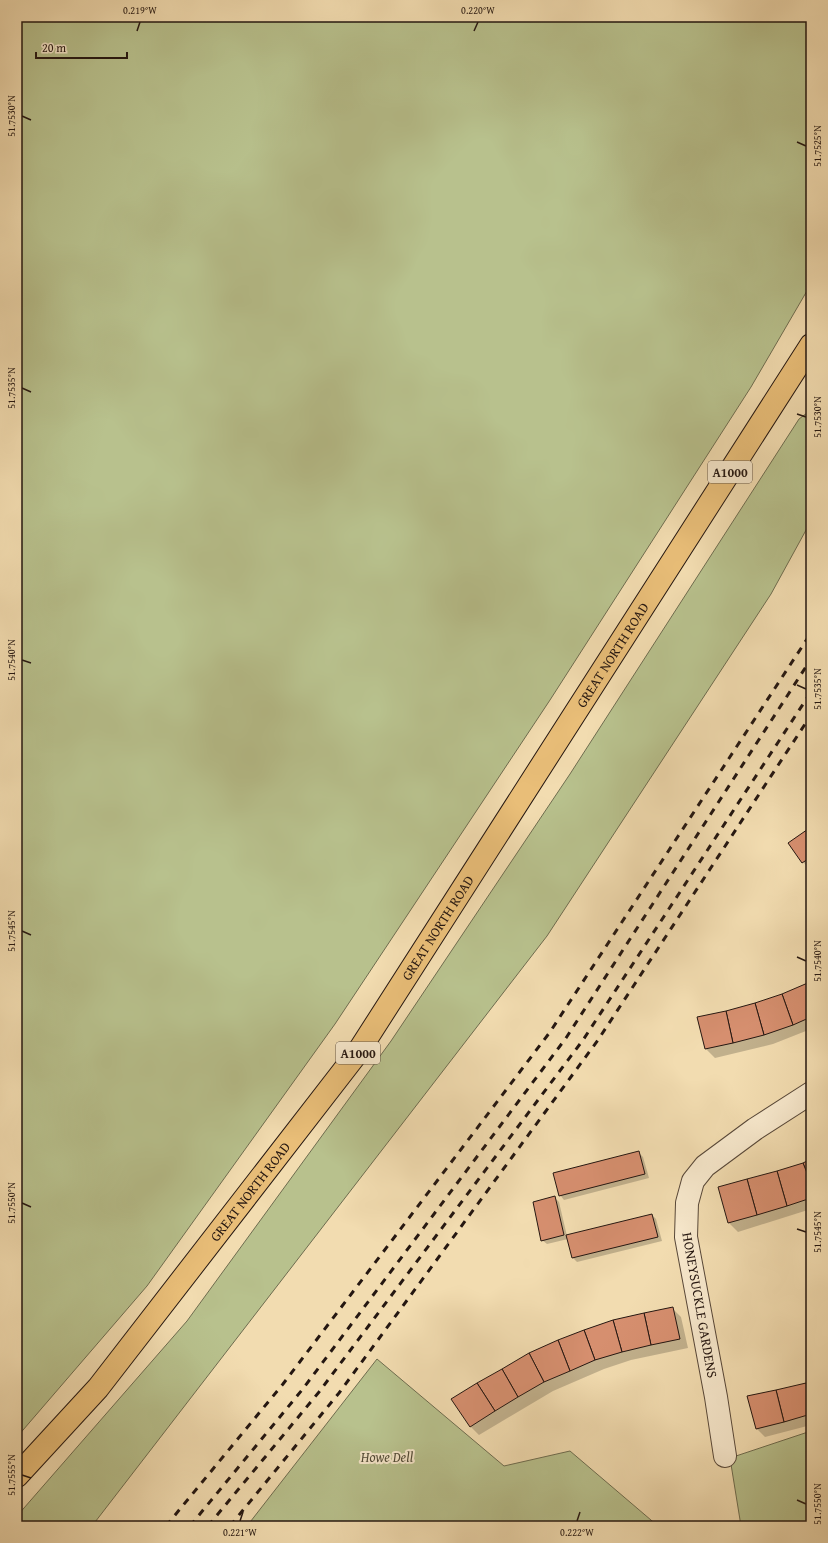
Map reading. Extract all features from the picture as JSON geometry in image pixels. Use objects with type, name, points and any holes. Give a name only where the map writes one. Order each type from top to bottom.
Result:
[{"type":"main road","name":"GREAT NORTH ROAD","points":[[17,1476],[98,1388],[358,1052],[811,345]]},
{"type":"street","name":"HONEYSUCKLE GARDENS","points":[[725,1456],[716,1396],[686,1237],[687,1203],[694,1181],[705,1166],[755,1129],[811,1093]]},
{"type":"green space","points":[[26,17],[811,17],[811,284],[751,387],[550,700],[335,1024],[147,1286],[17,1437],[17,26]]},
{"type":"green space","points":[[811,410],[811,521],[771,594],[547,936],[92,1526],[17,1526],[17,1516],[187,1321],[391,1041],[570,774],[799,419]]},
{"type":"green space","name":"Howe Dell","points":[[377,1359],[504,1466],[570,1451],[658,1526],[247,1526]]},
{"type":"green space","points":[[811,1431],[811,1526],[741,1526],[730,1458]]},
{"type":"building","points":[[811,827],[811,857],[802,863],[788,843]]},
{"type":"building","points":[[810,982],[811,1017],[793,1025],[782,994]]},
{"type":"building","points":[[782,994],[793,1025],[764,1035],[755,1003]]},
{"type":"building","points":[[755,1003],[764,1035],[733,1043],[726,1011]]},
{"type":"building","points":[[726,1011],[733,1043],[705,1049],[697,1017]]},
{"type":"building","points":[[639,1151],[645,1174],[559,1196],[553,1173]]},
{"type":"building","points":[[811,1159],[811,1183],[803,1163]]},
{"type":"building","points":[[803,1163],[811,1183],[811,1198],[787,1206],[777,1171]]},
{"type":"building","points":[[777,1171],[787,1206],[757,1215],[747,1179]]},
{"type":"building","points":[[747,1179],[757,1215],[728,1223],[718,1187]]},
{"type":"building","points":[[555,1196],[564,1235],[541,1241],[533,1202]]},
{"type":"building","points":[[652,1214],[658,1237],[572,1258],[566,1235]]},
{"type":"building","points":[[673,1307],[680,1339],[651,1345],[644,1313]]},
{"type":"building","points":[[644,1313],[651,1345],[622,1352],[613,1320]]},
{"type":"building","points":[[613,1320],[622,1352],[595,1360],[584,1330]]},
{"type":"building","points":[[584,1330],[595,1360],[570,1371],[558,1340]]},
{"type":"building","points":[[558,1340],[570,1371],[544,1382],[529,1353]]},
{"type":"building","points":[[529,1353],[544,1382],[518,1397],[502,1369]]},
{"type":"building","points":[[502,1369],[518,1397],[495,1411],[477,1383]]},
{"type":"building","points":[[811,1381],[811,1401],[806,1383]]},
{"type":"building","points":[[477,1383],[495,1411],[470,1427],[451,1399]]},
{"type":"building","points":[[806,1383],[811,1401],[811,1414],[784,1422],[776,1390]]},
{"type":"building","points":[[776,1390],[784,1422],[756,1429],[747,1396]]},
{"type":"railway","points":[[166,1526],[283,1384],[550,1032],[811,633]]},
{"type":"railway","points":[[190,1526],[302,1390],[566,1038],[811,659]]},
{"type":"railway","points":[[208,1526],[319,1392],[583,1040],[811,692]]},
{"type":"railway","points":[[230,1526],[339,1393],[598,1040],[811,715]]}]
